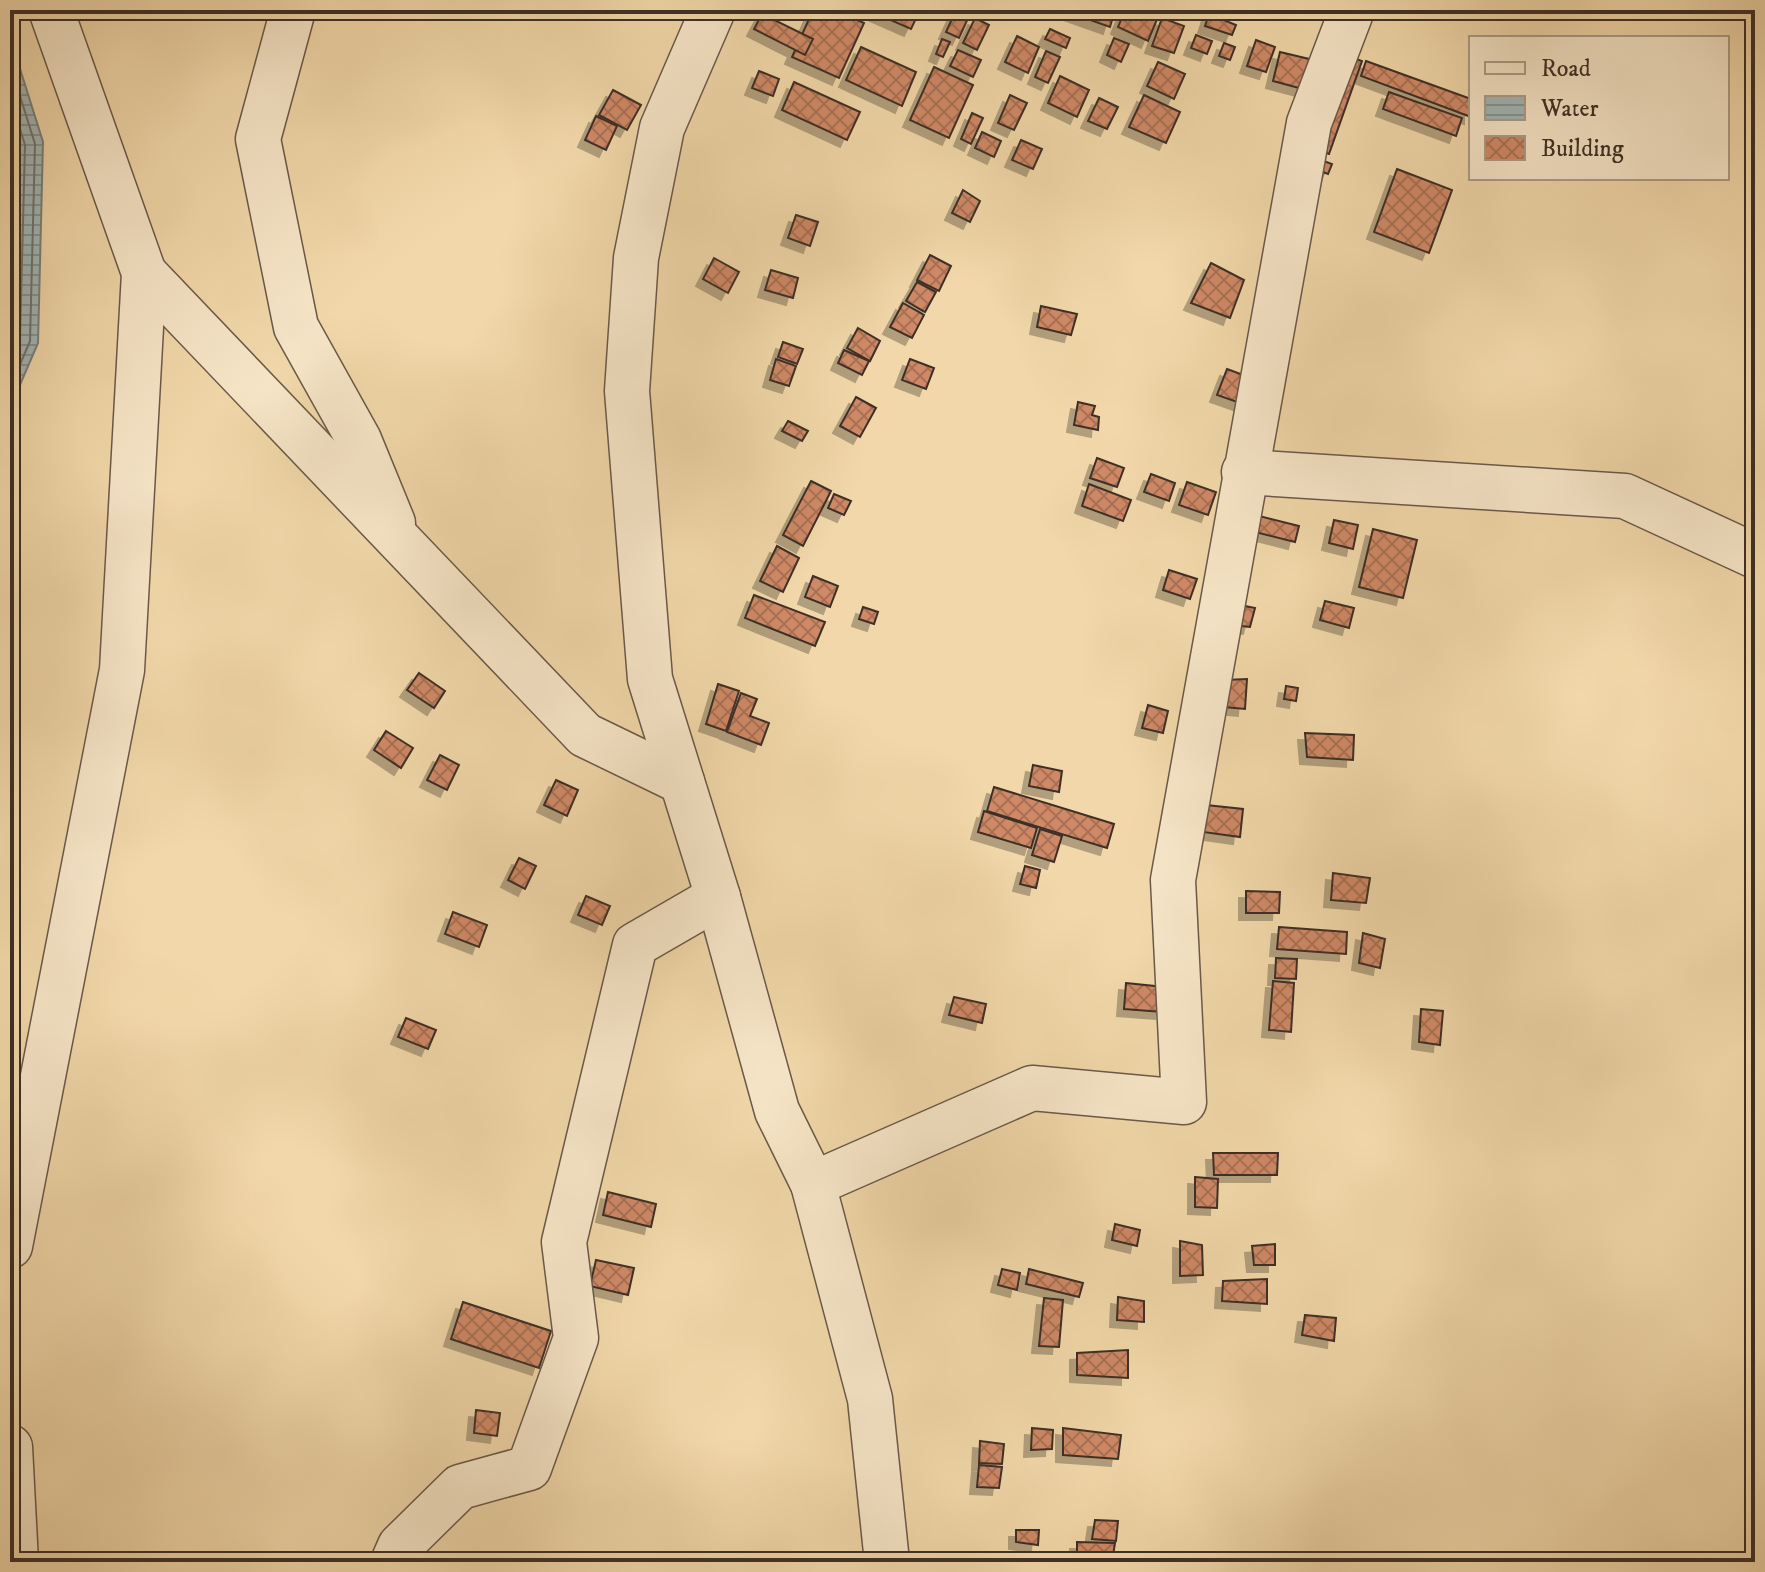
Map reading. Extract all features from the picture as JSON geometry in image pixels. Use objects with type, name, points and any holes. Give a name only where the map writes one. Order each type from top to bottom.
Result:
[{"type":"street","points":[[10,1246],[122,670],[144,273],[51,10]]},
{"type":"street","points":[[293,10],[258,139],[292,311],[296,327],[359,440],[401,544]]},
{"type":"street","points":[[713,10],[662,128],[636,258],[627,391],[650,679],[718,897],[777,1111],[813,1184],[870,1399],[887,1562]]},
{"type":"street","points":[[813,1184],[1032,1088],[1184,1102],[1173,880],[1309,123],[1339,16]]},
{"type":"street","points":[[144,273],[585,735],[682,782]]},
{"type":"street","points":[[1244,472],[1625,496],[1755,556]]},
{"type":"street","points":[[393,1562],[400,1546],[460,1487],[529,1468],[576,1338],[564,1242],[635,945],[718,897]]},
{"type":"street","points":[[10,1447],[16,1562]]},
{"type":"water","points":[[10,37],[43,142],[38,343],[10,408]]},
{"type":"building","points":[[813,10],[835,10],[864,23],[839,78],[792,57]]},
{"type":"building","points":[[868,10],[920,10],[911,29]]},
{"type":"building","points":[[956,10],[970,14],[959,38],[946,32]]},
{"type":"building","points":[[1062,10],[1115,10],[1110,27]]},
{"type":"building","points":[[1125,10],[1141,10],[1158,17],[1148,41],[1118,27]]},
{"type":"building","points":[[762,14],[813,39],[805,55],[754,29]]},
{"type":"building","points":[[1209,14],[1236,25],[1232,35],[1205,26]]},
{"type":"building","points":[[975,18],[989,25],[977,50],[963,43]]},
{"type":"building","points":[[1162,18],[1184,26],[1174,53],[1152,46]]},
{"type":"building","points":[[1050,29],[1070,38],[1066,48],[1045,39]]},
{"type":"building","points":[[1196,35],[1212,41],[1207,54],[1191,48]]},
{"type":"building","points":[[1017,36],[1039,47],[1028,73],[1005,62]]},
{"type":"building","points":[[1114,38],[1129,44],[1121,62],[1107,55]]},
{"type":"building","points":[[942,39],[950,42],[943,57],[936,54]]},
{"type":"building","points":[[1256,40],[1275,47],[1266,72],[1247,66]]},
{"type":"building","points":[[1224,43],[1235,47],[1230,60],[1219,56]]},
{"type":"building","points":[[861,47],[916,72],[902,106],[846,80]]},
{"type":"building","points":[[958,50],[981,60],[973,77],[950,66]]},
{"type":"building","points":[[1046,51],[1060,57],[1048,83],[1035,77]]},
{"type":"building","points":[[1280,52],[1322,62],[1314,92],[1273,81]]},
{"type":"building","points":[[1340,53],[1362,61],[1329,154],[1307,146]]},
{"type":"building","points":[[1366,61],[1469,98],[1469,116],[1361,76]]},
{"type":"building","points":[[1158,62],[1185,74],[1174,99],[1147,86]]},
{"type":"building","points":[[934,67],[973,85],[949,138],[910,120]]},
{"type":"building","points":[[759,71],[779,79],[773,96],[752,88]]},
{"type":"building","points":[[1060,76],[1089,90],[1077,117],[1048,103]]},
{"type":"building","points":[[794,82],[860,112],[847,140],[782,110]]},
{"type":"building","points":[[613,90],[641,105],[627,130],[599,115]]},
{"type":"building","points":[[1389,92],[1462,118],[1456,136],[1383,109]]},
{"type":"building","points":[[1010,95],[1027,103],[1014,130],[998,123]]},
{"type":"building","points":[[1144,95],[1180,112],[1166,143],[1129,127]]},
{"type":"building","points":[[1099,98],[1118,107],[1107,129],[1088,121]]},
{"type":"building","points":[[972,113],[983,118],[971,144],[961,139]]},
{"type":"building","points":[[596,116],[617,126],[606,150],[585,140]]},
{"type":"building","points":[[982,132],[1001,141],[994,157],[975,148]]},
{"type":"building","points":[[1021,140],[1042,149],[1033,169],[1012,160]]},
{"type":"building","points":[[1313,157],[1332,164],[1328,174],[1309,167]]},
{"type":"building","points":[[1397,169],[1452,190],[1429,253],[1374,232]]},
{"type":"building","points":[[963,190],[980,201],[970,222],[952,213]]},
{"type":"building","points":[[796,215],[818,222],[810,246],[788,238]]},
{"type":"building","points":[[930,255],[951,266],[939,291],[917,280]]},
{"type":"building","points":[[714,258],[739,272],[728,293],[703,279]]},
{"type":"building","points":[[1211,263],[1244,280],[1230,318],[1191,303]]},
{"type":"building","points":[[771,270],[798,278],[793,298],[765,290]]},
{"type":"building","points":[[917,282],[936,292],[925,312],[906,301]]},
{"type":"building","points":[[903,303],[924,315],[912,338],[890,327]]},
{"type":"building","points":[[1041,306],[1077,314],[1071,335],[1037,327]]},
{"type":"building","points":[[858,328],[880,341],[870,361],[847,348]]},
{"type":"building","points":[[783,342],[803,349],[797,364],[778,357]]},
{"type":"building","points":[[844,350],[869,361],[862,375],[838,363]]},
{"type":"building","points":[[776,359],[796,366],[789,386],[770,380]]},
{"type":"building","points":[[910,359],[934,368],[926,389],[902,380]]},
{"type":"building","points":[[1227,369],[1249,377],[1240,403],[1217,395]]},
{"type":"building","points":[[856,397],[876,408],[860,437],[840,426]]},
{"type":"building","points":[[1078,402],[1095,406],[1092,415],[1099,417],[1098,430],[1074,425]]},
{"type":"building","points":[[788,421],[808,431],[802,441],[782,431]]},
{"type":"building","points":[[1097,458],[1124,468],[1117,487],[1090,478]]},
{"type":"building","points":[[1151,474],[1175,483],[1169,501],[1144,492]]},
{"type":"building","points":[[811,481],[831,491],[803,546],[783,535]]},
{"type":"building","points":[[1187,482],[1216,492],[1208,515],[1179,505]]},
{"type":"building","points":[[1089,484],[1131,500],[1123,521],[1082,506]]},
{"type":"building","points":[[834,494],[851,501],[844,515],[828,508]]},
{"type":"building","points":[[1251,514],[1299,526],[1295,542],[1247,530]]},
{"type":"building","points":[[1334,520],[1358,525],[1353,549],[1329,543]]},
{"type":"building","points":[[1373,529],[1417,540],[1403,598],[1359,587]]},
{"type":"building","points":[[777,546],[799,558],[783,592],[760,581]]},
{"type":"building","points":[[1169,570],[1197,579],[1190,599],[1163,590]]},
{"type":"building","points":[[813,576],[838,586],[830,607],[805,597]]},
{"type":"building","points":[[754,595],[825,622],[815,646],[745,618]]},
{"type":"building","points":[[1325,601],[1354,608],[1349,628],[1320,620]]},
{"type":"building","points":[[1230,603],[1255,608],[1250,627],[1231,625]]},
{"type":"building","points":[[863,607],[878,612],[874,624],[859,619]]},
{"type":"building","points":[[419,673],[445,691],[434,708],[407,690]]},
{"type":"building","points":[[1247,679],[1245,709],[1224,707],[1225,680]]},
{"type":"building","points":[[718,684],[739,691],[726,731],[706,724]]},
{"type":"building","points":[[1286,686],[1298,688],[1296,701],[1284,699]]},
{"type":"building","points":[[741,693],[757,699],[750,716],[769,723],[761,745],[727,732]]},
{"type":"building","points":[[1148,705],[1168,711],[1163,733],[1142,728]]},
{"type":"building","points":[[386,731],[413,748],[401,768],[374,750]]},
{"type":"building","points":[[1305,733],[1354,735],[1353,760],[1307,757]]},
{"type":"building","points":[[440,755],[459,765],[447,790],[427,780]]},
{"type":"building","points":[[1033,765],[1062,771],[1059,792],[1029,786]]},
{"type":"building","points":[[556,780],[578,790],[567,816],[544,805]]},
{"type":"building","points":[[994,787],[1114,824],[1107,848],[987,811]]},
{"type":"building","points":[[1206,805],[1243,809],[1240,837],[1203,832]]},
{"type":"building","points":[[984,811],[1037,828],[1031,848],[978,832]]},
{"type":"building","points":[[1040,829],[1062,836],[1054,862],[1032,855]]},
{"type":"building","points":[[519,858],[536,866],[525,889],[508,880]]},
{"type":"building","points":[[1025,866],[1040,870],[1036,888],[1020,884]]},
{"type":"building","points":[[1333,873],[1370,878],[1366,903],[1331,900]]},
{"type":"building","points":[[1246,891],[1280,892],[1279,913],[1246,913]]},
{"type":"building","points":[[586,896],[610,906],[602,925],[578,915]]},
{"type":"building","points":[[453,912],[487,925],[479,947],[445,934]]},
{"type":"building","points":[[1279,927],[1347,932],[1346,954],[1277,949]]},
{"type":"building","points":[[1363,933],[1385,939],[1380,968],[1359,963]]},
{"type":"building","points":[[1276,958],[1297,959],[1296,979],[1275,978]]},
{"type":"building","points":[[1273,981],[1294,983],[1291,1032],[1269,1030]]},
{"type":"building","points":[[1126,983],[1164,987],[1162,1012],[1124,1009]]},
{"type":"building","points":[[954,997],[986,1004],[982,1023],[949,1015]]},
{"type":"building","points":[[1421,1009],[1443,1011],[1440,1045],[1419,1042]]},
{"type":"building","points":[[406,1018],[436,1030],[428,1049],[398,1037]]},
{"type":"building","points":[[1213,1153],[1278,1153],[1277,1175],[1214,1175]]},
{"type":"building","points":[[1195,1177],[1218,1179],[1217,1208],[1195,1207]]},
{"type":"building","points":[[608,1192],[656,1204],[651,1227],[603,1215]]},
{"type":"building","points":[[1115,1224],[1140,1230],[1137,1246],[1112,1240]]},
{"type":"building","points":[[1180,1241],[1202,1245],[1203,1275],[1180,1276]]},
{"type":"building","points":[[1275,1244],[1275,1265],[1254,1265],[1252,1246]]},
{"type":"building","points":[[596,1260],[634,1268],[628,1295],[590,1286]]},
{"type":"building","points":[[1002,1269],[1020,1273],[1017,1290],[998,1285]]},
{"type":"building","points":[[1029,1269],[1083,1283],[1079,1297],[1026,1284]]},
{"type":"building","points":[[1267,1279],[1267,1304],[1222,1301],[1223,1281]]},
{"type":"building","points":[[1118,1297],[1144,1301],[1144,1322],[1117,1320]]},
{"type":"building","points":[[1044,1298],[1063,1300],[1059,1347],[1039,1346]]},
{"type":"building","points":[[463,1302],[551,1331],[539,1368],[451,1339]]},
{"type":"building","points":[[1305,1315],[1336,1318],[1334,1341],[1302,1335]]},
{"type":"building","points":[[1128,1350],[1128,1378],[1077,1375],[1077,1353]]},
{"type":"building","points":[[476,1410],[500,1413],[497,1436],[474,1433]]},
{"type":"building","points":[[1032,1428],[1053,1430],[1052,1449],[1031,1450]]},
{"type":"building","points":[[1063,1428],[1121,1435],[1118,1459],[1063,1455]]},
{"type":"building","points":[[980,1441],[1004,1444],[1002,1464],[979,1463]]},
{"type":"building","points":[[979,1465],[1002,1467],[999,1488],[977,1487]]},
{"type":"building","points":[[1095,1520],[1118,1521],[1116,1541],[1092,1539]]},
{"type":"building","points":[[1016,1530],[1039,1530],[1038,1545],[1016,1542]]},
{"type":"building","points":[[1077,1542],[1115,1543],[1112,1562],[1077,1562]]}]
